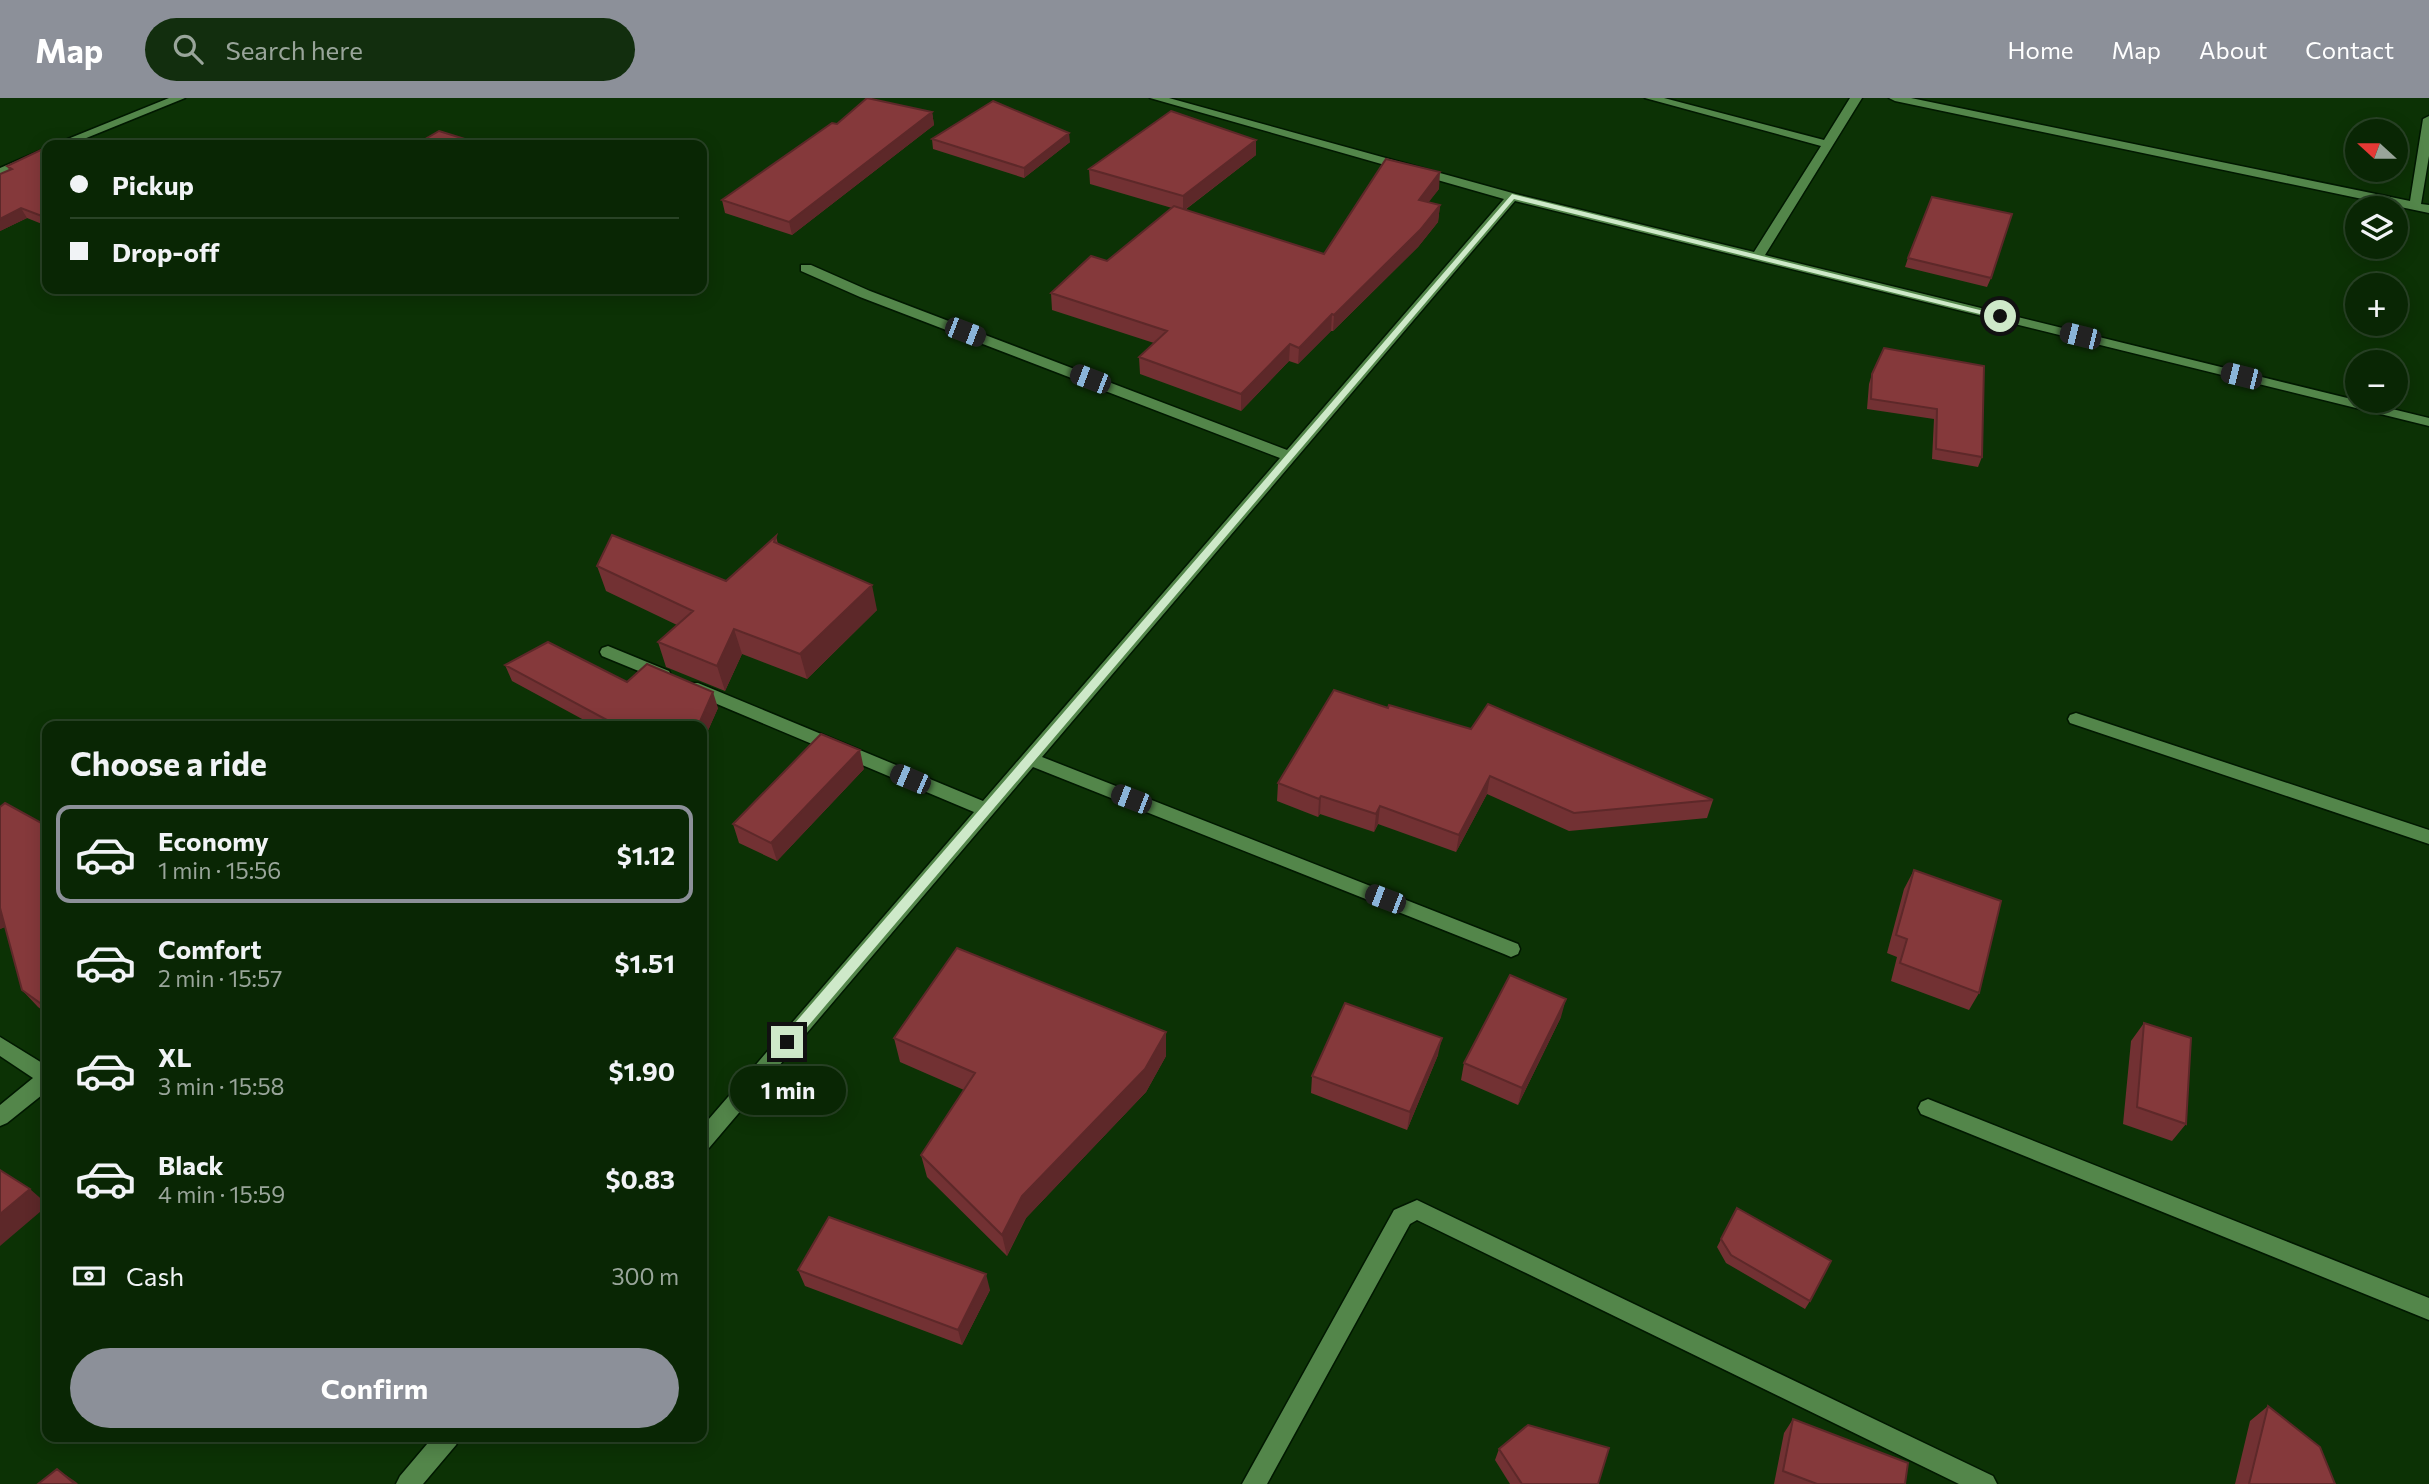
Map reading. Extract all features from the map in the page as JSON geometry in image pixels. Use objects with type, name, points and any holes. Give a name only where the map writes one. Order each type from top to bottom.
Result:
[{"type":"street","points":[[73,140],[178,98]]},
{"type":"street","points":[[1156,98],[1512,197],[2429,422]]},
{"type":"street","points":[[1651,98],[1828,144]]},
{"type":"street","points":[[1758,257],[1856,98]]},
{"type":"street","points":[[1895,98],[2429,209]]},
{"type":"street","points":[[2415,206],[2429,119]]},
{"type":"street","points":[[0,172],[42,153]]},
{"type":"street","points":[[707,1128],[986,810],[1512,197]]},
{"type":"street","points":[[806,268],[866,294],[1290,456]]},
{"type":"street","points":[[608,652],[986,810]]},
{"type":"street","points":[[2076,719],[2429,837]]},
{"type":"street","points":[[1030,759],[1511,949]]},
{"type":"street","points":[[0,1045],[42,1074]]},
{"type":"street","points":[[0,1117],[42,1082]]},
{"type":"street","points":[[1928,1108],[2429,1309]]},
{"type":"street","points":[[1254,1484],[1402,1217],[1417,1210],[1985,1484]]},
{"type":"street","points":[[408,1484],[444,1442]]},
{"type":"building","points":[[867,98],[932,112],[789,222],[722,200],[832,123],[837,124]]},
{"type":"building","points":[[993,101],[1069,133],[1024,168],[932,139]]},
{"type":"building","points":[[1171,111],[1256,140],[1183,196],[1089,169]]},
{"type":"building","points":[[439,131],[468,140],[424,140]]},
{"type":"building","points":[[42,149],[42,216],[21,208],[0,219],[0,174],[12,169],[7,166]]},
{"type":"building","points":[[1386,159],[1440,172],[1419,200],[1440,205],[1420,230],[1334,315],[1299,348],[1290,344],[1241,394],[1139,357],[1167,331],[1051,293],[1091,256],[1107,261],[1174,206],[1324,254]]},
{"type":"building","points":[[1932,197],[2012,214],[1991,278],[1908,258]]},
{"type":"building","points":[[1884,348],[1984,366],[1982,457],[1936,449],[1937,409],[1871,399],[1872,374]]},
{"type":"building","points":[[612,535],[726,581],[776,536],[774,542],[872,585],[800,654],[734,629],[717,666],[658,642],[693,611],[597,566]]},
{"type":"building","points":[[548,642],[627,682],[647,664],[713,692],[700,721],[609,721],[505,665]]},
{"type":"building","points":[[1334,690],[1388,708],[1389,705],[1471,729],[1488,704],[1713,800],[1574,813],[1490,776],[1459,835],[1380,806],[1376,814],[1321,796],[1319,799],[1278,783]]},
{"type":"building","points":[[821,734],[860,750],[771,843],[733,824]]},
{"type":"building","points":[[5,803],[42,823],[42,1004],[22,990],[0,908],[0,807]]},
{"type":"building","points":[[1914,870],[2001,901],[1979,993],[1900,963],[1907,939],[1896,935]]},
{"type":"building","points":[[957,948],[1166,1032],[1145,1069],[1022,1196],[1002,1235],[921,1155],[975,1073],[894,1038]]},
{"type":"building","points":[[1510,975],[1566,999],[1522,1088],[1464,1063]]},
{"type":"building","points":[[1345,1003],[1442,1038],[1410,1112],[1312,1076]]},
{"type":"building","points":[[2144,1023],[2191,1038],[2186,1124],[2137,1107]]},
{"type":"building","points":[[0,1170],[30,1189],[0,1214]]},
{"type":"building","points":[[1737,1208],[1831,1261],[1810,1301],[1731,1255],[1721,1239]]},
{"type":"building","points":[[829,1217],[986,1274],[958,1330],[798,1270]]},
{"type":"building","points":[[2268,1406],[2320,1447],[2335,1484],[2249,1484]]},
{"type":"building","points":[[1793,1419],[1908,1463],[1905,1484],[1817,1484],[1783,1471]]},
{"type":"building","points":[[1528,1425],[1609,1448],[1598,1484],[1522,1484],[1499,1449]]},
{"type":"building","points":[[57,1469],[75,1484],[38,1484]]},
{"type":"route","points":[[787,1042],[1512,197],[2000,316]]}]
